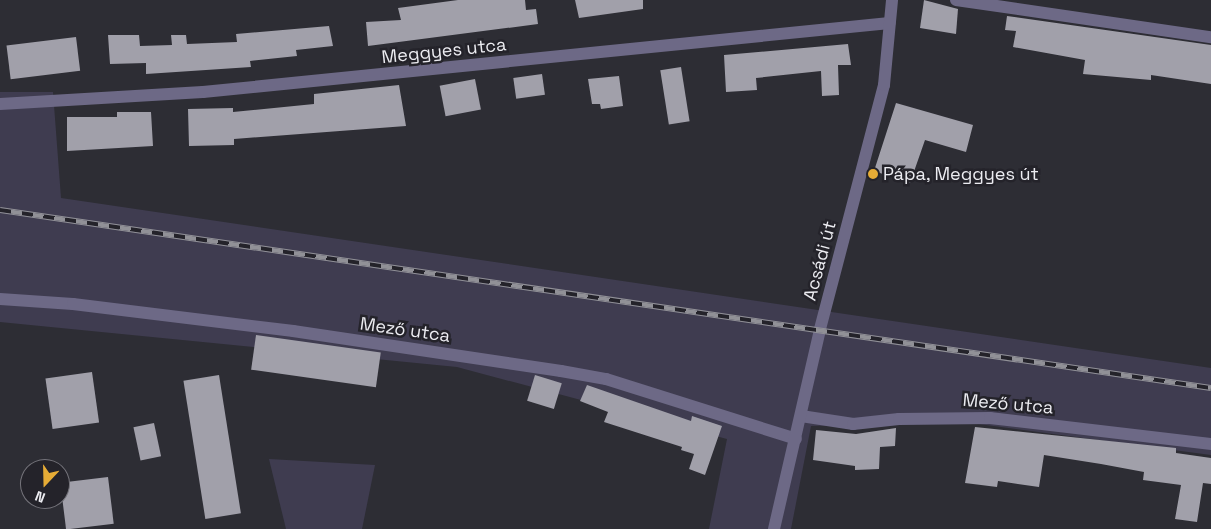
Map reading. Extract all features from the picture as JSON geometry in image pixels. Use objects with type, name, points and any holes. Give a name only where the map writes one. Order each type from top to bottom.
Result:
[{"type":"street","name":"Acsádi út","points":[[774,529],[884,85],[892,0]]},
{"type":"street","points":[[956,0],[1211,37]]},
{"type":"street","name":"Meggyes utca","points":[[0,104],[194,93],[890,23]]},
{"type":"street","name":"Mező utca","points":[[0,299],[73,304],[283,330],[561,371],[606,379],[796,439]]},
{"type":"street","name":"Mező utca","points":[[801,416],[853,424],[899,419],[990,418],[1211,444]]},
{"type":"shaded area","points":[[0,92],[53,92],[61,198],[1211,368],[1211,455],[956,421],[811,426],[791,529],[709,529],[727,439],[457,367],[0,322]]},
{"type":"shaded area","points":[[269,459],[375,465],[362,529],[286,529]]},
{"type":"building","points":[[458,0],[525,0],[526,10],[536,9],[538,24],[368,46],[366,22],[401,20],[398,8]]},
{"type":"building","points":[[575,0],[643,0],[643,9],[579,18]]},
{"type":"building","points":[[924,0],[958,9],[956,34],[920,28]]},
{"type":"building","points":[[1007,16],[1211,45],[1211,84],[1151,75],[1151,80],[1083,74],[1085,60],[1013,47],[1016,31],[1005,30]]},
{"type":"building","points":[[329,26],[333,46],[296,50],[297,56],[250,61],[251,67],[146,74],[146,63],[110,64],[108,35],[139,35],[140,46],[172,45],[171,35],[186,35],[187,44],[237,42],[236,34]]},
{"type":"building","points":[[76,37],[80,71],[11,79],[7,46]]},
{"type":"building","points":[[848,44],[851,65],[838,65],[839,95],[822,96],[821,71],[756,78],[757,90],[726,92],[724,55]]},
{"type":"building","points":[[681,67],[690,121],[669,125],[660,70]]},
{"type":"building","points":[[542,74],[545,95],[516,99],[513,78]]},
{"type":"building","points":[[619,76],[623,106],[601,109],[600,104],[592,104],[588,79]]},
{"type":"building","points":[[475,79],[481,109],[446,116],[440,86]]},
{"type":"building","points":[[399,85],[406,126],[234,139],[234,145],[189,146],[188,109],[233,108],[233,112],[314,104],[314,94]]},
{"type":"building","points":[[896,103],[973,125],[966,152],[925,140],[910,183],[874,171]]},
{"type":"building","points":[[117,112],[151,112],[153,146],[67,151],[67,117],[117,117]]},
{"type":"building","points":[[256,335],[381,353],[376,387],[251,370]]},
{"type":"building","points":[[92,372],[99,423],[53,429],[45,379]]},
{"type":"building","points":[[219,375],[241,513],[205,519],[183,381]]},
{"type":"building","points":[[535,375],[562,383],[554,409],[527,401]]},
{"type":"building","points":[[587,385],[691,421],[692,416],[722,426],[705,475],[689,469],[694,454],[681,450],[682,447],[604,422],[608,412],[580,401]]},
{"type":"building","points":[[154,423],[161,456],[141,461],[133,427]]},
{"type":"building","points":[[975,427],[1176,448],[1176,453],[1211,458],[1211,484],[1203,483],[1197,522],[1175,519],[1181,485],[1143,480],[1144,472],[1101,464],[1044,455],[1039,487],[998,481],[997,487],[965,483]]},
{"type":"building","points":[[896,428],[895,446],[880,447],[879,469],[855,470],[855,466],[813,460],[816,430],[856,434]]},
{"type":"building","points":[[108,477],[114,524],[66,529],[64,509],[70,509],[70,482]]},
{"type":"railway","points":[[0,210],[1211,388]]},
{"type":"place","name":"Pápa, Meggyes út","points":[[873,174]]}]
